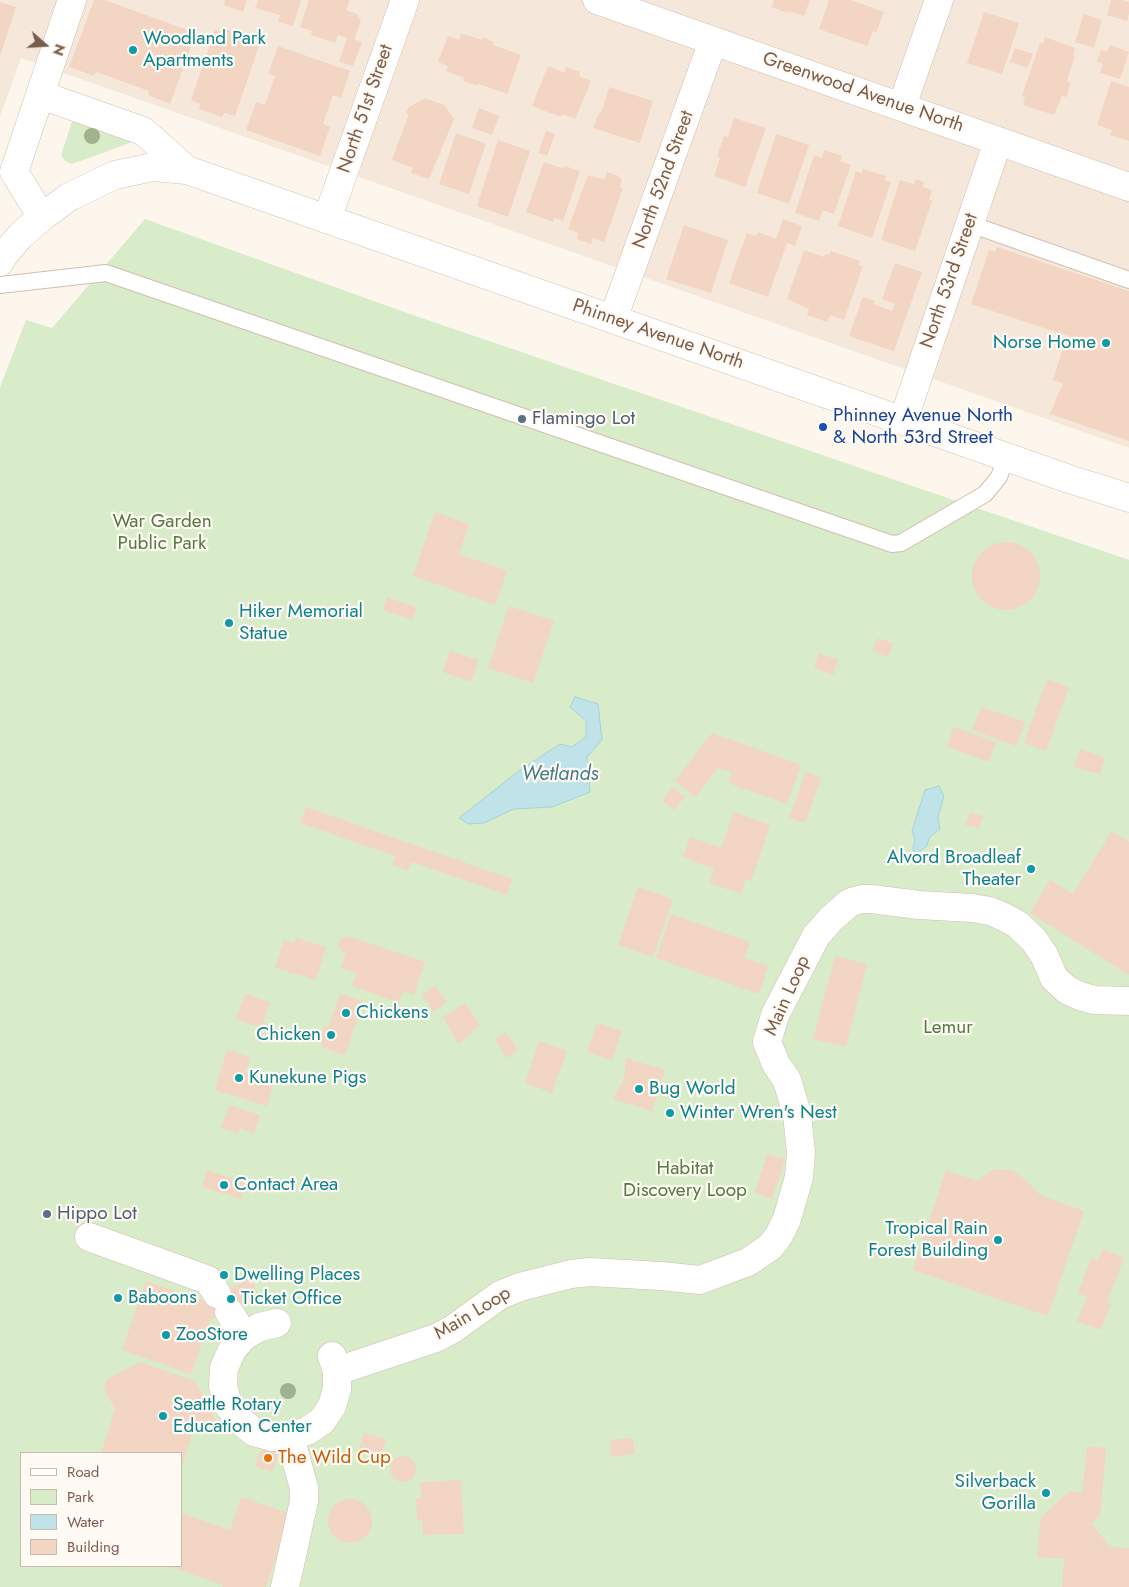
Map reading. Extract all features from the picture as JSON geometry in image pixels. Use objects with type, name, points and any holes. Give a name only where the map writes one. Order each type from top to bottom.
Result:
[{"type":"street","points":[[42,217],[14,172],[72,0]]},
{"type":"street","name":"North 51st Street","points":[[327,219],[405,0]]},
{"type":"street","name":"Greenwood Avenue North","points":[[597,0],[1129,187]]},
{"type":"street","points":[[902,106],[938,0]]},
{"type":"street","name":"North 52nd Street","points":[[613,319],[713,41]]},
{"type":"street","name":"Phinney Avenue North","points":[[41,95],[143,131],[187,170]]},
{"type":"street","name":"North 53rd Street","points":[[902,420],[998,141]]},
{"type":"street","name":"Phinney Avenue North","points":[[1,258],[21,235],[69,197],[116,175],[153,167],[187,170],[1006,457],[1129,498]]},
{"type":"street","name":"Main Loop","points":[[290,1437],[307,1431],[322,1421],[332,1406],[337,1389],[335,1364],[436,1338],[453,1329],[500,1296],[520,1287],[571,1274],[590,1272],[700,1280],[748,1262],[770,1247],[778,1237],[787,1219],[799,1177],[800,1153],[797,1114],[787,1080],[776,1064],[767,1042],[775,1015],[816,936],[831,918],[848,904],[862,899],[871,899],[990,911],[1017,924],[1034,940],[1044,954],[1054,978],[1067,990],[1094,1000],[1129,1001]]},
{"type":"street","points":[[89,1237],[208,1280],[244,1336]]},
{"type":"street","points":[[277,1323],[260,1327],[244,1336],[232,1350],[224,1368],[223,1386],[228,1404],[239,1420],[254,1432],[272,1437],[290,1437],[304,1488],[304,1501],[285,1587]]},
{"type":"lane","points":[[970,224],[1129,280]]},
{"type":"lane","points":[[0,285],[106,273],[892,544],[902,543],[985,494],[999,478],[1006,457]]},
{"type":"shaded area","points":[[0,0],[1129,0],[1129,448],[21,58],[0,117]]},
{"type":"green space","points":[[73,118],[138,140],[72,164],[65,161],[61,155]]},
{"type":"green space","points":[[145,219],[410,314],[1129,560],[1129,1587],[0,1587],[0,387],[26,320],[52,328]]},
{"type":"water","name":"Wetlands","points":[[575,697],[598,704],[602,740],[587,757],[590,792],[552,807],[514,809],[484,823],[468,824],[459,818],[520,770],[560,744],[572,747],[586,737],[586,721],[570,707]]},
{"type":"water","points":[[939,786],[944,796],[938,817],[940,829],[929,838],[927,846],[915,855],[913,849],[915,840],[912,831],[925,790]]},
{"type":"building","name":"Woodland Park Apartments","points":[[94,0],[104,0],[196,33],[170,104],[148,95],[149,91],[96,72],[94,76],[69,67]]},
{"type":"building","points":[[225,0],[247,0],[243,12],[224,5]]},
{"type":"building","points":[[258,0],[301,0],[293,26],[278,22],[280,15],[255,8]]},
{"type":"building","points":[[309,0],[350,0],[346,10],[357,14],[361,21],[354,39],[362,42],[353,66],[339,62],[347,38],[338,35],[335,43],[311,35],[312,31],[300,27]]},
{"type":"building","points":[[774,0],[810,0],[804,16],[788,11],[787,13],[772,7]]},
{"type":"building","points":[[829,0],[851,0],[884,12],[876,33],[873,31],[867,46],[819,29]]},
{"type":"building","points":[[1111,0],[1129,2],[1127,21],[1107,15]]},
{"type":"building","points":[[0,2],[16,7],[0,56]]},
{"type":"building","points":[[984,12],[1019,23],[1002,74],[967,63]]},
{"type":"building","points":[[1084,14],[1102,20],[1094,48],[1075,42]]},
{"type":"building","points":[[227,29],[250,37],[248,42],[259,46],[235,116],[224,113],[222,117],[199,109],[200,104],[191,100],[215,30],[225,34]]},
{"type":"building","points":[[461,33],[482,40],[483,37],[494,42],[493,45],[521,55],[507,94],[479,84],[478,86],[463,81],[464,78],[446,71],[448,66],[438,62],[448,36],[459,40]]},
{"type":"building","points":[[1045,37],[1075,48],[1073,55],[1075,56],[1067,81],[1071,83],[1066,97],[1062,96],[1054,115],[1023,105],[1025,97],[1022,96],[1040,43],[1043,44]]},
{"type":"building","points":[[1110,45],[1129,52],[1120,79],[1100,73],[1103,64],[1097,62],[1101,50],[1107,52]]},
{"type":"building","points":[[278,46],[350,71],[341,98],[333,95],[323,124],[330,127],[320,156],[246,130],[256,102],[265,105],[275,76],[268,74]]},
{"type":"building","points":[[1015,48],[1033,54],[1027,68],[1010,62]]},
{"type":"building","points":[[548,66],[564,73],[566,67],[580,72],[579,76],[591,81],[575,119],[562,114],[561,117],[532,106]]},
{"type":"building","points":[[1111,81],[1129,87],[1129,141],[1110,135],[1112,130],[1097,125]]},
{"type":"building","points":[[609,87],[653,101],[640,143],[593,128],[599,113],[602,111]]},
{"type":"building","points":[[425,98],[444,105],[454,119],[429,179],[411,173],[413,168],[392,160],[409,114],[406,113],[409,107]]},
{"type":"building","points":[[479,108],[499,116],[492,135],[472,128]]},
{"type":"building","points":[[734,118],[766,128],[745,187],[714,176],[720,158],[717,156],[724,136],[728,137]]},
{"type":"building","points":[[546,131],[555,134],[547,156],[538,153]]},
{"type":"building","points":[[456,133],[486,144],[469,194],[439,184]]},
{"type":"building","points":[[776,134],[809,145],[789,204],[757,193]]},
{"type":"building","points":[[498,140],[530,151],[508,217],[477,206]]},
{"type":"building","points":[[824,150],[842,156],[840,161],[851,165],[834,214],[823,210],[819,221],[795,213],[814,155],[822,158]]},
{"type":"building","points":[[544,162],[564,169],[565,166],[580,171],[563,221],[554,218],[553,222],[526,212]]},
{"type":"building","points":[[863,169],[886,176],[885,180],[891,182],[872,238],[838,226],[856,171],[862,173]]},
{"type":"building","points":[[607,172],[619,176],[622,180],[620,187],[623,188],[604,242],[593,238],[591,244],[577,239],[579,233],[568,229],[588,175],[604,180]]},
{"type":"building","points":[[916,179],[924,182],[923,187],[932,190],[929,200],[932,201],[915,251],[881,240],[900,180],[914,184]]},
{"type":"building","points":[[783,219],[802,226],[795,246],[787,243],[768,297],[729,283],[747,233],[756,236],[758,232],[776,239]]},
{"type":"building","points":[[684,225],[728,240],[711,293],[666,279]]},
{"type":"building","name":"Norse Home","points":[[997,247],[1129,291],[1129,441],[1050,414],[1063,383],[1053,380],[1064,345],[1080,351],[1083,341],[971,304],[989,250],[995,252]]},
{"type":"building","points":[[804,250],[824,257],[825,254],[829,255],[831,251],[860,261],[859,265],[863,266],[844,320],[830,315],[827,322],[807,315],[809,309],[787,299]]},
{"type":"building","points":[[895,263],[922,272],[894,351],[849,336],[863,297],[875,301],[874,304],[892,311],[895,304],[882,299]]},
{"type":"building","points":[[435,512],[469,524],[459,554],[507,571],[495,605],[413,576]]},
{"type":"building","points":[[1006,542],[1019,545],[1030,552],[1037,563],[1040,576],[1037,589],[1030,600],[1019,607],[1006,610],[993,607],[982,600],[975,589],[972,576],[975,563],[982,552],[993,545]]},
{"type":"building","points":[[387,597],[417,608],[412,620],[383,610]]},
{"type":"building","points":[[509,606],[554,621],[533,683],[488,668]]},
{"type":"building","points":[[877,638],[893,643],[888,657],[873,651]]},
{"type":"building","points":[[450,651],[478,660],[471,682],[443,672]]},
{"type":"building","points":[[819,653],[838,660],[833,675],[814,668]]},
{"type":"building","points":[[1047,679],[1069,687],[1046,751],[1024,743]]},
{"type":"building","points":[[981,707],[1025,722],[1017,746],[972,730]]},
{"type":"building","points":[[953,727],[996,742],[989,762],[947,747]]},
{"type":"building","points":[[712,733],[801,765],[787,804],[728,783],[732,772],[718,768],[695,797],[675,781]]},
{"type":"building","points":[[1080,749],[1105,757],[1100,774],[1074,767]]},
{"type":"building","points":[[806,772],[821,778],[805,823],[789,818]]},
{"type":"building","points":[[673,787],[685,797],[674,810],[662,800]]},
{"type":"building","points":[[306,807],[512,879],[507,895],[412,862],[408,870],[392,865],[395,856],[300,823]]},
{"type":"building","points":[[734,812],[770,825],[751,881],[746,879],[741,894],[709,883],[714,869],[683,857],[690,837],[721,848]]},
{"type":"building","points":[[970,812],[983,816],[979,829],[965,825]]},
{"type":"building","points":[[1112,831],[1129,842],[1129,975],[1030,913],[1050,880],[1073,894]]},
{"type":"building","points":[[638,887],[673,899],[653,957],[618,945]]},
{"type":"building","points":[[671,914],[750,942],[744,958],[768,966],[759,994],[656,958]]},
{"type":"building","points":[[348,936],[425,962],[414,995],[403,991],[399,1003],[352,986],[356,973],[341,968],[346,952],[341,951],[338,945],[340,939]]},
{"type":"building","points":[[296,938],[326,947],[316,980],[275,968],[284,940],[294,943]]},
{"type":"building","points":[[835,956],[867,964],[846,1047],[813,1039]]},
{"type":"building","points":[[435,986],[447,1002],[434,1011],[422,995]]},
{"type":"building","points":[[245,994],[270,1002],[262,1028],[236,1019]]},
{"type":"building","name":"Chickens","points":[[340,994],[363,1001],[345,1055],[321,1047],[323,1043],[319,1042],[324,1026],[329,1027]]},
{"type":"building","points":[[465,1003],[480,1025],[470,1031],[472,1034],[458,1044],[443,1017]]},
{"type":"building","points":[[597,1023],[622,1031],[612,1060],[587,1052]]},
{"type":"building","points":[[506,1032],[518,1050],[506,1058],[495,1039]]},
{"type":"building","points":[[539,1041],[567,1051],[552,1093],[525,1083]]},
{"type":"building","name":"Kunekune Pigs","points":[[227,1050],[250,1057],[245,1073],[274,1082],[267,1106],[215,1090]]},
{"type":"building","name":"Bug World","points":[[626,1058],[665,1070],[652,1111],[613,1099],[624,1079]]},
{"type":"building","points":[[229,1105],[260,1115],[254,1133],[240,1128],[238,1134],[221,1128]]},
{"type":"building","points":[[767,1154],[785,1159],[772,1199],[755,1193]]},
{"type":"building","name":"Tropical Rain Forest Building","points":[[994,1169],[1012,1170],[1027,1181],[1040,1195],[1084,1211],[1048,1316],[913,1270],[946,1170],[977,1181]]},
{"type":"building","name":"Contact Area","points":[[207,1170],[246,1183],[241,1199],[202,1187]]},
{"type":"building","points":[[1102,1249],[1124,1258],[1107,1302],[1111,1304],[1101,1330],[1077,1321],[1087,1297],[1078,1293],[1091,1258],[1098,1261]]},
{"type":"building","name":"ZooStore","points":[[251,1279],[260,1298],[210,1320],[191,1374],[122,1350],[146,1281],[202,1300]]},
{"type":"building","name":"Seattle Rotary Education Center","points":[[140,1362],[195,1381],[217,1423],[192,1435],[182,1466],[182,1452],[101,1452],[115,1409],[104,1389],[106,1380]]},
{"type":"building","points":[[364,1433],[386,1439],[381,1459],[358,1452]]},
{"type":"building","points":[[633,1438],[635,1454],[611,1457],[610,1440]]},
{"type":"building","name":"The Wild Cup","points":[[263,1444],[280,1450],[272,1472],[255,1466]]},
{"type":"building","points":[[1087,1446],[1106,1448],[1100,1516],[1091,1523],[1110,1547],[1129,1548],[1129,1587],[1062,1587],[1064,1559],[1037,1557],[1041,1517],[1070,1491],[1082,1492]]},
{"type":"building","points":[[403,1456],[412,1460],[416,1469],[412,1478],[403,1482],[394,1478],[390,1469],[394,1460]]},
{"type":"building","points":[[461,1480],[464,1534],[423,1535],[422,1520],[417,1520],[416,1498],[421,1498],[420,1482]]},
{"type":"building","points":[[241,1497],[291,1514],[266,1587],[222,1587],[223,1585],[172,1567],[182,1567],[182,1513],[230,1530]]},
{"type":"building","points":[[354,1499],[366,1505],[371,1512],[371,1530],[366,1537],[359,1542],[346,1543],[334,1537],[329,1530],[328,1517],[334,1505],[341,1500]]},
{"type":"place","name":"Woodland Park Apartments","points":[[133,50]]},
{"type":"place","name":"Norse Home","points":[[1106,343]]},
{"type":"place","name":"Flamingo Lot","points":[[522,419]]},
{"type":"place","name":"Phinney Avenue North & North 53rd Street","points":[[823,427]]},
{"type":"place","name":"Hiker Memorial Statue","points":[[229,623]]},
{"type":"place","name":"Alvord Broadleaf Theater","points":[[1031,869]]},
{"type":"place","name":"Chickens","points":[[346,1013]]},
{"type":"place","name":"Chicken","points":[[331,1035]]},
{"type":"place","name":"Kunekune Pigs","points":[[239,1078]]},
{"type":"place","name":"Bug World","points":[[639,1089]]},
{"type":"place","name":"Winter Wren's Nest","points":[[670,1113]]},
{"type":"place","name":"Contact Area","points":[[224,1185]]},
{"type":"place","name":"Hippo Lot","points":[[47,1214]]},
{"type":"place","name":"Tropical Rain Forest Building","points":[[998,1240]]},
{"type":"place","name":"Dwelling Places","points":[[224,1275]]},
{"type":"place","name":"Baboons","points":[[118,1298]]},
{"type":"place","name":"Ticket Office","points":[[231,1299]]},
{"type":"place","name":"ZooStore","points":[[166,1335]]},
{"type":"place","name":"Seattle Rotary Education Center","points":[[163,1416]]},
{"type":"place","name":"The Wild Cup","points":[[268,1458]]},
{"type":"place","name":"Silverback Gorilla","points":[[1046,1493]]},
{"type":"park label","name":"War Garden Public Park","points":[[162,533]]},
{"type":"park label","name":"Lemur","points":[[948,1028]]},
{"type":"park label","name":"Habitat Discovery Loop","points":[[685,1180]]}]
